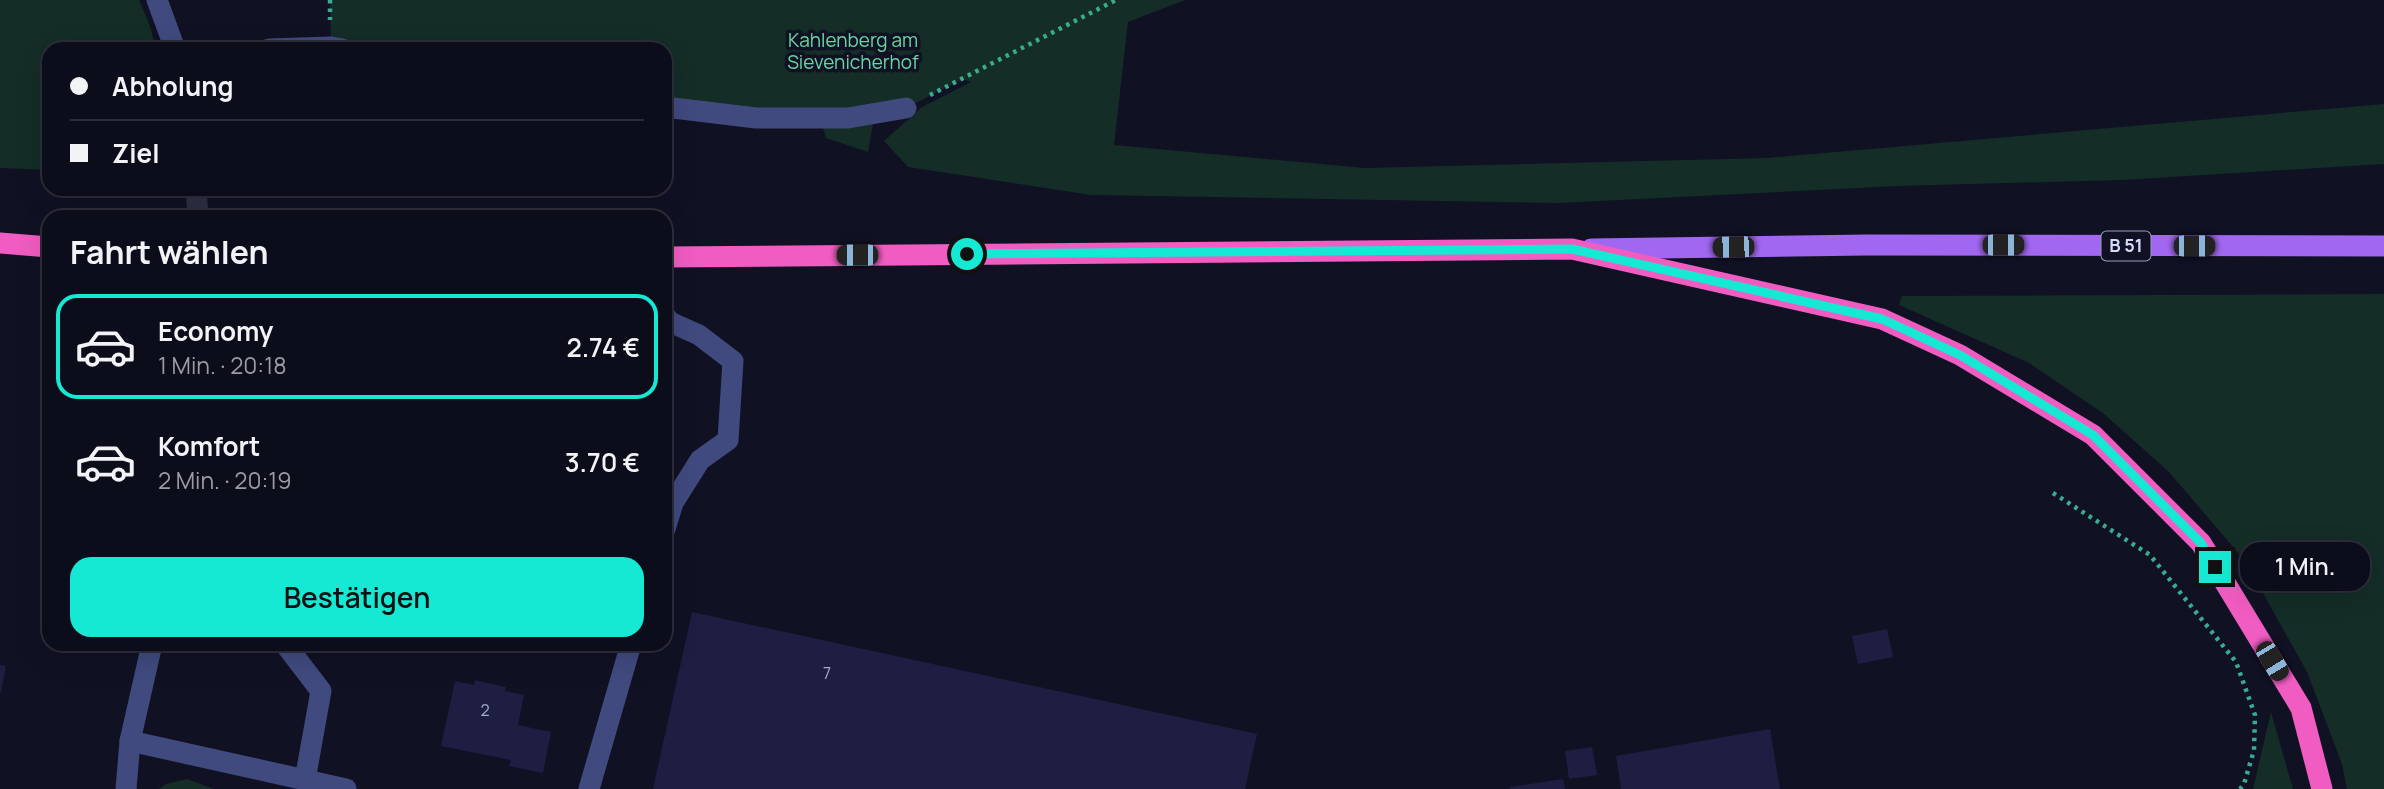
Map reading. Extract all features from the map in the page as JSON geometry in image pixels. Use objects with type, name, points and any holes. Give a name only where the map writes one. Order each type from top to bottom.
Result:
[{"type":"highway","points":[[0,243],[42,246]]},
{"type":"highway","points":[[1572,249],[1882,319],[1960,355],[2093,435],[2201,543],[2301,708],[2322,789]]},
{"type":"highway","name":"B 51","points":[[672,257],[1572,249]]},
{"type":"main road","name":"B 51","points":[[1572,249],[1867,245],[2384,246]]},
{"type":"street","points":[[157,0],[172,42]]},
{"type":"street","points":[[672,108],[756,118],[848,118],[906,108]]},
{"type":"street","points":[[672,323],[699,335],[733,361],[728,440],[700,460],[672,506]]},
{"type":"street","points":[[126,789],[130,741],[150,651]]},
{"type":"street","points":[[290,651],[321,691],[305,780]]},
{"type":"street","points":[[589,789],[629,651]]},
{"type":"street","points":[[130,741],[346,789]]},
{"type":"street","points":[[258,769],[273,789]]},
{"type":"path","points":[[906,108],[1116,0]]},
{"type":"path","points":[[2053,493],[2150,555],[2236,662],[2255,715],[2254,750],[2240,789]]},
{"type":"green space","points":[[0,0],[139,0],[154,42],[42,42],[42,170],[0,168]]},
{"type":"green space","name":"Kahlenberg am Sievenicherhof","points":[[330,0],[1185,0],[1128,22],[1114,145],[1365,168],[1767,158],[2384,104],[2384,164],[2122,180],[1898,186],[1559,203],[1091,195],[908,167],[884,141],[922,107],[971,82],[963,79],[906,108],[875,113],[868,152],[826,138],[820,118],[672,107],[672,42],[331,42]]},
{"type":"green space","points":[[2384,294],[2384,789],[2347,789],[2342,764],[2307,672],[2245,561],[2169,472],[2104,414],[2029,363],[1899,305],[1902,296]]},
{"type":"green space","points":[[2271,712],[2293,789],[2253,789]]},
{"type":"green space","points":[[187,779],[214,789],[159,789],[166,784]]},
{"type":"building","points":[[692,612],[1257,734],[1245,789],[653,789]]},
{"type":"building","points":[[1887,629],[1893,657],[1858,664],[1852,636]]},
{"type":"building","points":[[0,665],[6,666],[1,692],[0,692]]},
{"type":"building","points":[[475,680],[506,687],[505,691],[524,695],[518,725],[551,732],[543,773],[509,766],[511,760],[441,746],[455,681],[474,685]]},
{"type":"building","points":[[1770,729],[1780,789],[1621,789],[1616,756]]},
{"type":"building","points":[[1592,747],[1597,775],[1569,779],[1565,751]]},
{"type":"building","points":[[1563,779],[1565,789],[1510,789],[1510,787]]},
{"type":"tunnel","points":[[196,196],[198,210]]},
{"type":"route","points":[[967,254],[1572,249],[1882,319],[1960,355],[2093,435],[2201,543],[2215,567]]}]
